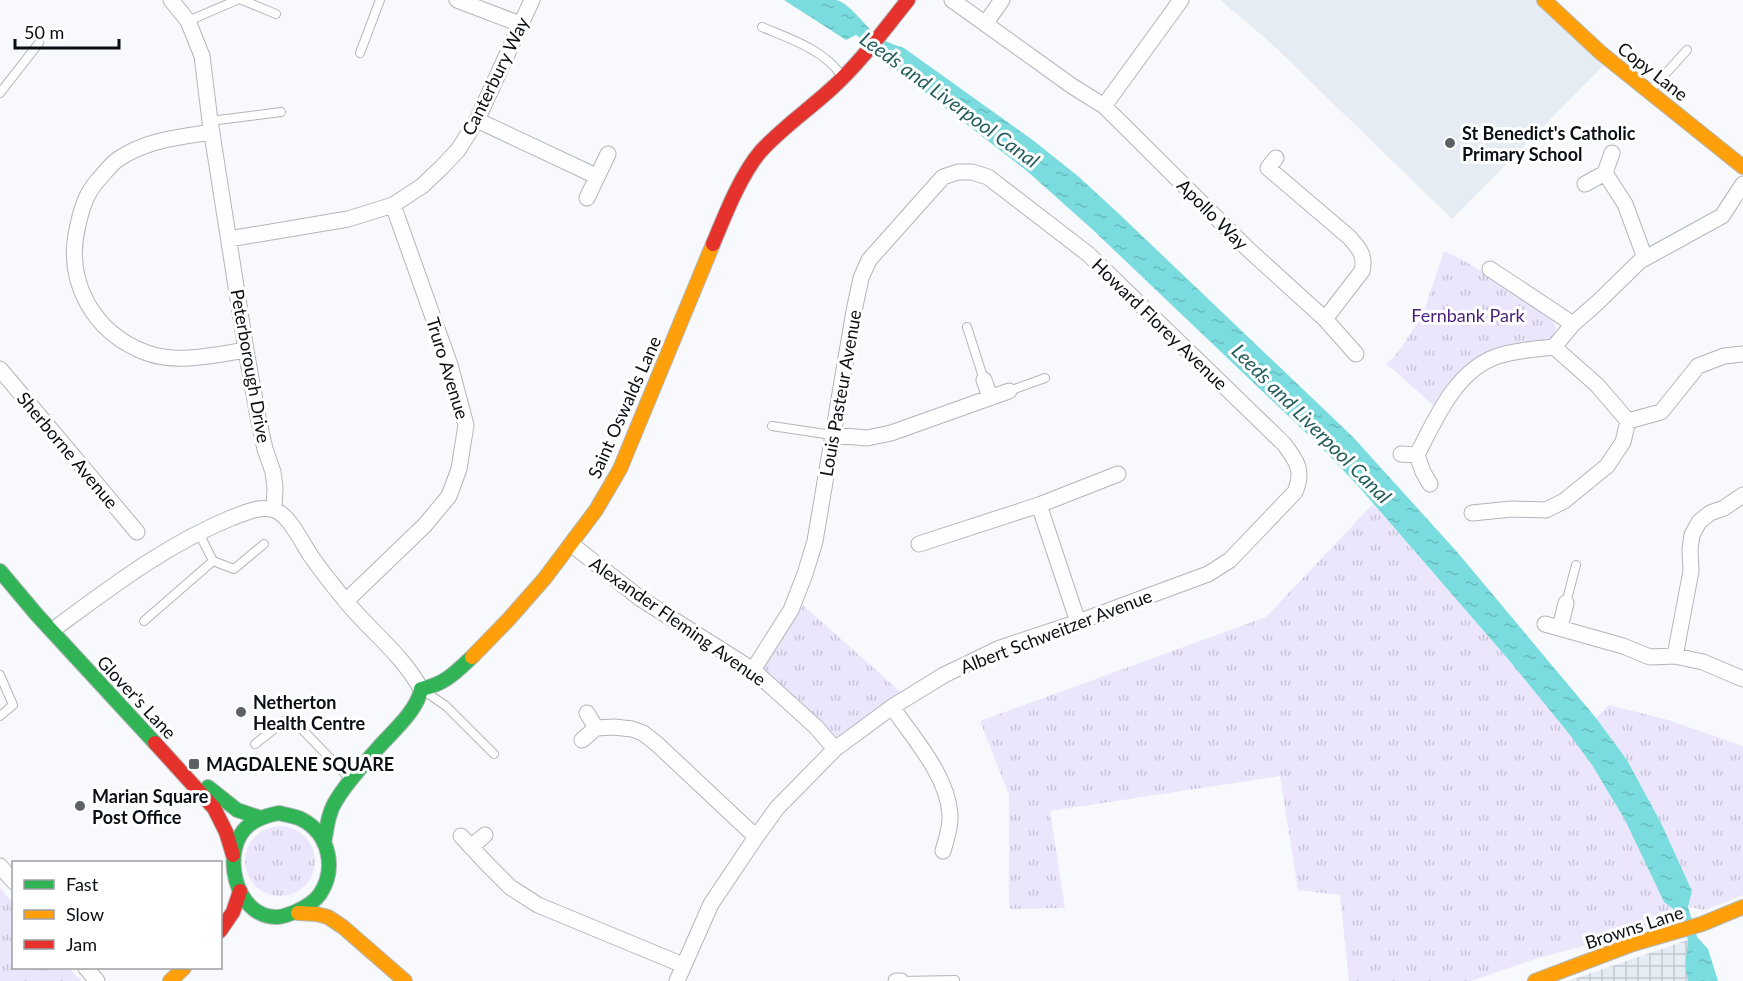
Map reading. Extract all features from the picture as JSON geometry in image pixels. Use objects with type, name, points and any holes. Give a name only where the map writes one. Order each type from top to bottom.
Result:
[{"type":"street","name":"Peterborough Drive","points":[[171,0],[188,21],[202,56],[246,350],[265,449],[273,472],[274,510]]},
{"type":"street","points":[[457,0],[520,24]]},
{"type":"street","name":"Canterbury Way","points":[[229,239],[348,219],[393,205],[422,186],[458,150],[477,120],[532,0]]},
{"type":"street","name":"Saint Oswalds Lane","points":[[420,689],[435,686],[447,680],[471,658],[545,578],[596,510],[620,469],[725,214],[745,176],[760,152],[862,58],[908,0]]},
{"type":"street","name":"Apollo Way","points":[[952,0],[1072,86],[1104,106],[1250,250],[1325,319],[1356,354]]},
{"type":"street","points":[[985,24],[1002,0]]},
{"type":"street","points":[[1104,106],[1181,0]]},
{"type":"street","name":"Copy Lane","points":[[1544,0],[1601,54],[1743,167]]},
{"type":"street","points":[[477,120],[596,176]]},
{"type":"street","points":[[211,126],[135,149],[115,161],[88,193],[75,236],[74,257],[82,294],[94,314],[105,327],[129,344],[148,353],[171,358],[189,358],[246,350]]},
{"type":"street","points":[[1586,184],[1605,173],[1612,153]]},
{"type":"street","points":[[587,198],[608,154]]},
{"type":"street","points":[[1276,158],[1268,168],[1360,249],[1364,262],[1362,271],[1325,319]]},
{"type":"street","name":"Louis Pasteur Avenue","points":[[753,670],[791,610],[815,541],[854,311],[861,278],[869,260],[943,177],[958,172],[972,172],[988,177]]},
{"type":"street","points":[[1605,173],[1625,204],[1645,258]]},
{"type":"street","name":"Howard Florey Avenue","points":[[988,177],[1088,254],[1284,444],[1296,460],[1299,472],[1299,482],[1295,492]]},
{"type":"street","points":[[1430,484],[1417,454],[1448,399],[1470,373],[1499,356],[1554,347],[1573,324],[1645,258],[1722,216],[1743,184]]},
{"type":"street","name":"Truro Avenue","points":[[346,602],[425,525],[449,496],[459,469],[466,425],[450,365],[393,205]]},
{"type":"street","points":[[1490,269],[1573,324]]},
{"type":"street","points":[[1554,347],[1597,385],[1628,421]]},
{"type":"street","points":[[1628,421],[1661,412],[1698,366],[1724,356],[1743,354]]},
{"type":"street","name":"Sherborne Avenue","points":[[0,369],[137,532]]},
{"type":"street","points":[[984,380],[990,397]]},
{"type":"street","points":[[832,435],[876,437],[1009,391]]},
{"type":"street","points":[[1472,513],[1512,509],[1546,510],[1564,501],[1607,466],[1623,442],[1628,421]]},
{"type":"street","points":[[1401,454],[1417,454]]},
{"type":"street","points":[[919,544],[1039,506],[1118,474]]},
{"type":"street","name":"Albert Schweitzer Avenue","points":[[676,981],[711,904],[756,837],[777,808],[835,749],[892,707],[944,675],[1000,648],[1208,574],[1230,560],[1295,492]]},
{"type":"street","points":[[1675,656],[1692,571],[1690,549],[1692,536],[1699,522],[1710,513],[1724,508],[1743,495]]},
{"type":"street","points":[[1039,506],[1078,622]]},
{"type":"street","points":[[58,626],[149,560],[199,533],[259,509],[274,510],[283,515],[311,557],[346,602],[408,668],[420,689],[420,697],[416,706],[374,752],[330,809],[324,843]]},
{"type":"street","name":"Alexander Fleming Avenue","points":[[571,544],[641,599],[753,670],[816,727],[835,749]]},
{"type":"street","name":"Glover's Lane","points":[[0,558],[58,626],[207,786],[248,816],[258,817]]},
{"type":"street","name":"Glover's Lane","points":[[0,571],[37,615],[214,808],[226,832],[233,855]]},
{"type":"street","points":[[1566,603],[1552,626],[1623,646],[1650,657],[1675,656],[1703,662],[1743,679]]},
{"type":"street","points":[[892,707],[937,774],[947,797],[950,826],[942,851]]},
{"type":"street","points":[[587,713],[596,728]]},
{"type":"street","points":[[582,740],[596,728],[614,727],[643,733],[756,837]]},
{"type":"street","points":[[296,815],[317,809],[337,798]]},
{"type":"street","points":[[269,916],[257,911],[240,891],[235,876],[233,855],[235,843],[242,832],[258,817],[279,813],[296,815],[312,824],[324,843],[329,860],[328,880],[331,908],[344,927]]},
{"type":"street","points":[[485,835],[466,842],[510,887],[538,905],[683,965]]},
{"type":"street","points":[[0,866],[12,880]]},
{"type":"street","points":[[298,913],[319,898],[328,880]]},
{"type":"street","points":[[225,926],[236,907],[240,891]]},
{"type":"street","name":"Browns Lane","points":[[1535,981],[1633,945],[1702,924],[1743,907]]},
{"type":"street","points":[[225,926],[252,916],[280,917],[298,913],[328,917],[344,927],[405,981]]},
{"type":"street","points":[[87,969],[98,981]]},
{"type":"street","points":[[170,981],[183,969]]},
{"type":"street","points":[[896,981],[901,981]]},
{"type":"lane","points":[[188,21],[237,0]]},
{"type":"lane","points":[[242,0],[276,14]]},
{"type":"lane","points":[[360,53],[380,0]]},
{"type":"lane","points":[[762,27],[825,57],[843,77]]},
{"type":"lane","points":[[0,93],[39,43]]},
{"type":"lane","points":[[1650,91],[1687,50]]},
{"type":"lane","points":[[211,126],[281,112]]},
{"type":"lane","points":[[967,327],[984,380]]},
{"type":"lane","points":[[1009,391],[1045,378]]},
{"type":"lane","points":[[772,426],[832,435]]},
{"type":"lane","points":[[199,533],[213,561],[234,569],[264,544]]},
{"type":"lane","points":[[144,621],[213,561]]},
{"type":"lane","points":[[1566,603],[1576,565]]},
{"type":"lane","points":[[0,675],[13,705],[0,716]]},
{"type":"lane","points":[[420,689],[447,706],[494,754]]},
{"type":"lane","points":[[255,744],[287,719],[295,722],[351,781]]},
{"type":"lane","points":[[901,981],[955,980]]},
{"type":"shaded area","name":"St Benedict's Catholic Primary School","points":[[1220,0],[1536,0],[1603,66],[1452,219],[1271,43]]},
{"type":"shaded area","points":[[1688,940],[1685,966],[1688,981],[1568,981]]},
{"type":"green space","name":"Fernbank Park","points":[[1444,251],[1486,274],[1552,318],[1556,329],[1551,341],[1451,382],[1434,406],[1386,365],[1400,350],[1423,314]]},
{"type":"green space","points":[[1373,504],[1508,659],[1592,765],[1625,820],[1664,902],[1677,912],[1668,924],[1538,958],[1471,981],[1349,981],[1340,895],[1298,890],[1280,776],[1050,811],[1065,908],[1009,909],[1009,795],[980,721],[1266,617]]},
{"type":"green space","points":[[797,600],[905,696],[836,746],[758,670]]},
{"type":"green space","points":[[1609,705],[1668,720],[1743,746],[1743,895],[1705,910],[1688,907],[1692,891],[1661,823],[1627,760],[1596,718]]},
{"type":"green space","points":[[280,826],[293,829],[305,836],[312,848],[315,861],[312,874],[305,886],[293,893],[280,896],[267,893],[255,886],[248,874],[245,861],[248,848],[255,836],[267,829]]},
{"type":"green space","points":[[0,888],[12,902],[12,969],[70,969],[81,981],[0,981]]},
{"type":"water","name":"Leeds and Liverpool Canal","points":[[784,0],[836,0],[841,2],[878,36],[904,48],[1034,141],[1079,177],[1117,212],[1353,437],[1458,553],[1596,718],[1627,760],[1661,823],[1692,891],[1688,907],[1697,937],[1708,949],[1718,981],[1688,981],[1685,966],[1688,940],[1677,912],[1664,902],[1625,820],[1592,765],[1570,735],[1508,659],[1359,487],[1322,448],[1093,230],[1027,171],[887,63],[881,53],[856,35],[846,40]]},
{"type":"traffic: fast","points":[[0,571],[37,615],[155,743]]},
{"type":"traffic: fast","points":[[324,843],[330,815],[337,799],[356,773],[410,713],[421,689],[443,681],[472,657]]},
{"type":"traffic: fast","points":[[208,787],[237,810],[258,817]]},
{"type":"traffic: fast","points":[[279,813],[299,818],[311,825],[324,842],[329,863],[325,884],[318,897],[302,909],[277,917],[263,914],[251,906],[242,895],[236,880],[234,865],[235,850],[240,836],[249,825],[263,817],[279,813]]},
{"type":"traffic: slow","points":[[1544,0],[1601,53],[1743,167]]},
{"type":"traffic: slow","points":[[472,657],[545,578],[596,510],[620,469],[713,244]]},
{"type":"traffic: slow","points":[[1535,981],[1633,944],[1702,924],[1743,907]]},
{"type":"traffic: slow","points":[[298,913],[328,917],[343,927],[405,981]]},
{"type":"traffic: slow","points":[[170,981],[183,969]]},
{"type":"traffic: jam","points":[[713,244],[740,183],[761,151],[841,80],[908,0]]},
{"type":"traffic: jam","points":[[155,743],[214,808],[226,832],[233,855]]},
{"type":"traffic: jam","points":[[222,928],[233,912],[240,891]]},
{"type":"place","name":"St Benedict's Catholic Primary School","points":[[1450,143]]},
{"type":"place","name":"Netherton Health Centre","points":[[241,712]]},
{"type":"place","name":"MAGDALENE SQUARE","points":[[194,764]]},
{"type":"place","name":"Marian Square Post Office","points":[[80,806]]}]
